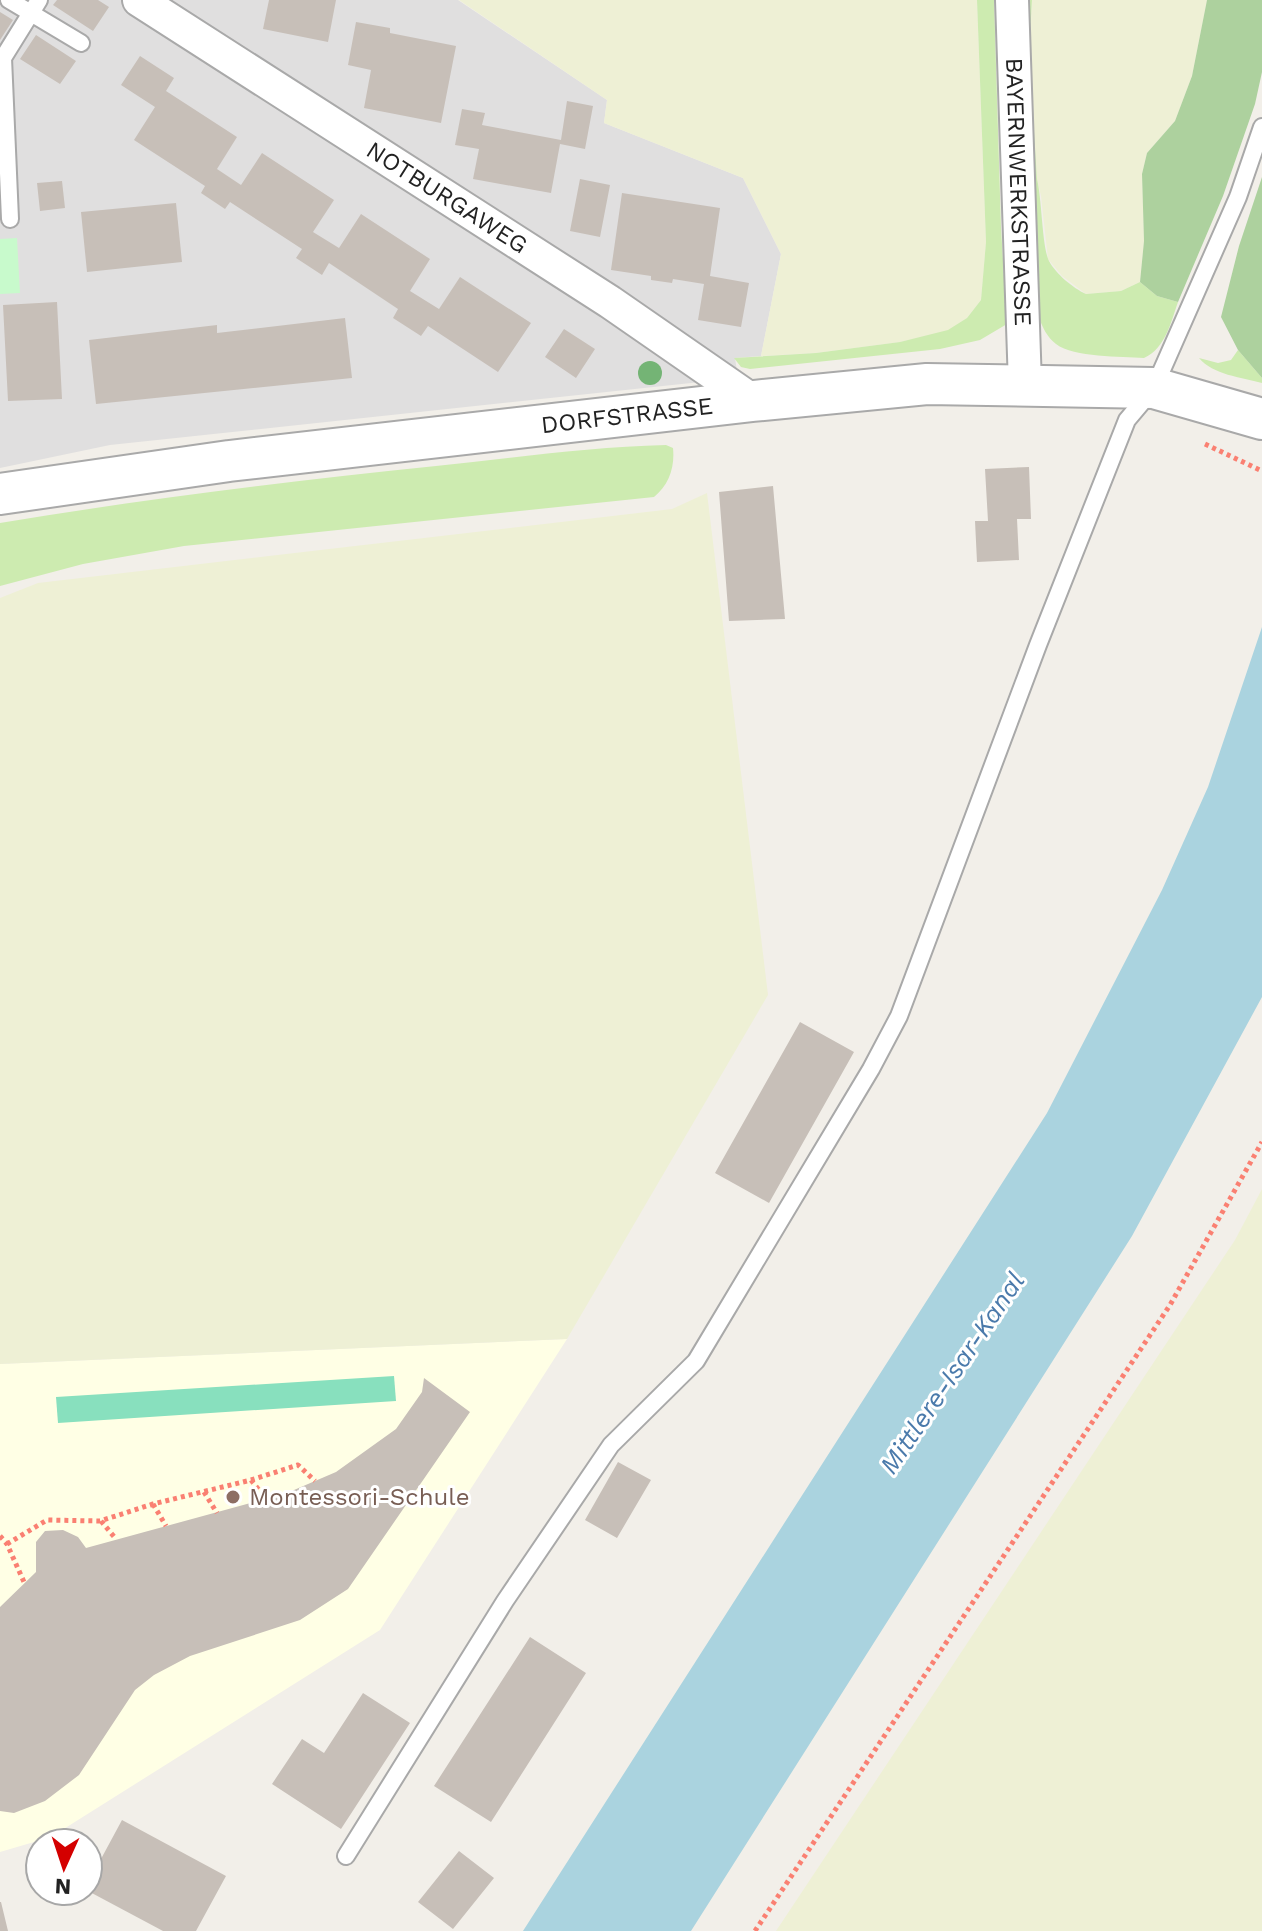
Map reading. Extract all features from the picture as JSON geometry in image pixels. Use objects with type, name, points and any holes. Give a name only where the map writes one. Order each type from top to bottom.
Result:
[{"type":"street","name":"NOTBURGAWEG","points":[[139,0],[610,302],[753,401]]},
{"type":"street","name":"BAYERNWERKSTRASSE","points":[[1012,0],[1025,385]]},
{"type":"street","name":"DORFSTRASSE","points":[[0,494],[229,461],[927,384],[1154,388],[1258,418]]},
{"type":"lane","points":[[9,0],[34,7],[81,43]]},
{"type":"lane","points":[[10,219],[3,58],[34,7]]},
{"type":"lane","points":[[346,1856],[505,1601],[611,1445],[696,1361],[871,1069],[899,1016],[1032,659],[1127,420],[1154,388],[1238,197],[1262,127]]},
{"type":"path","points":[[755,1931],[1170,1305],[1262,1142]]},
{"type":"path","points":[[7,1544],[47,1520],[100,1521],[298,1465],[315,1481]]},
{"type":"path","points":[[251,1480],[266,1499]]},
{"type":"path","points":[[204,1492],[217,1513]]},
{"type":"path","points":[[153,1504],[166,1526]]},
{"type":"path","points":[[100,1521],[116,1539]]},
{"type":"path","points":[[0,1536],[7,1544],[24,1582]]},
{"type":"shaded area","points":[[0,0],[458,0],[607,100],[604,123],[743,178],[781,254],[761,356],[735,358],[738,378],[110,445],[0,468]]},
{"type":"shaded area","points":[[459,0],[977,0],[986,242],[981,300],[967,318],[948,331],[900,342],[816,353],[761,356],[781,254],[743,178],[604,123],[607,100]]},
{"type":"shaded area","points":[[1032,0],[1207,0],[1192,76],[1175,121],[1147,153],[1142,174],[1144,241],[1140,282],[1121,291],[1086,294],[1062,276],[1048,259],[1037,179],[1029,53]]},
{"type":"shaded area","points":[[707,493],[768,995],[567,1339],[0,1364],[0,598],[38,583],[672,509]]},
{"type":"shaded area","points":[[1262,1189],[1262,1931],[776,1931],[1235,1240]]},
{"type":"shaded area","name":"Montessori-Schule","points":[[567,1339],[380,1630],[67,1827],[24,1827],[24,1845],[0,1852],[0,1364]]},
{"type":"green space","points":[[977,0],[994,0],[1007,324],[980,340],[940,349],[750,369],[741,367],[734,358],[816,353],[900,342],[948,330],[967,318],[981,300],[986,242]]},
{"type":"green space","points":[[1026,0],[1032,0],[1029,53],[1037,179],[1049,261],[1060,276],[1086,294],[1121,291],[1140,282],[1157,296],[1178,302],[1162,342],[1144,358],[1086,354],[1064,349],[1050,338],[1039,318]]},
{"type":"green space","points":[[1207,0],[1262,0],[1262,72],[1255,104],[1223,196],[1178,302],[1157,296],[1140,282],[1144,241],[1142,174],[1147,153],[1175,121],[1192,76]]},
{"type":"green space","points":[[1262,177],[1262,378],[1238,350],[1221,317],[1239,246]]},
{"type":"green space","points":[[17,238],[20,293],[0,294],[0,239]]},
{"type":"green space","points":[[1238,350],[1262,378],[1262,383],[1220,372],[1199,358],[1218,363],[1231,360]]},
{"type":"green space","points":[[666,445],[673,448],[672,469],[664,487],[654,497],[184,546],[83,564],[0,586],[0,523],[163,498],[327,478],[579,450]]},
{"type":"green space","points":[[394,1376],[396,1401],[58,1423],[56,1397]]},
{"type":"water","name":"Mittlere-Isar-Kanal","points":[[1262,627],[1262,997],[1132,1236],[691,1931],[523,1931],[1047,1113],[1162,890],[1208,787]]},
{"type":"building","points":[[57,0],[98,0],[109,7],[93,31],[53,5]]},
{"type":"building","points":[[269,0],[336,0],[328,42],[263,29]]},
{"type":"building","points":[[0,12],[13,20],[0,40]]},
{"type":"building","points":[[356,22],[390,28],[390,33],[456,46],[441,123],[364,108],[371,70],[348,65]]},
{"type":"building","points":[[36,35],[76,61],[60,84],[20,59]]},
{"type":"building","points":[[140,56],[174,78],[166,91],[237,137],[217,169],[241,185],[262,153],[334,200],[313,232],[339,248],[361,214],[430,259],[410,291],[439,309],[460,277],[531,323],[498,372],[428,326],[421,336],[393,318],[398,309],[329,263],[322,275],[296,258],[302,249],[230,202],[225,209],[201,193],[205,186],[134,140],[155,107],[121,85]]},
{"type":"building","points":[[567,101],[593,106],[585,149],[560,144],[551,193],[473,179],[479,149],[455,145],[462,109],[485,113],[482,125],[561,140]]},
{"type":"building","points":[[580,179],[610,185],[600,237],[570,231]]},
{"type":"building","points":[[62,181],[65,208],[40,211],[37,183]]},
{"type":"building","points":[[622,193],[720,208],[710,276],[749,283],[741,327],[698,320],[704,284],[673,279],[672,283],[651,280],[651,276],[611,270]]},
{"type":"building","points":[[176,203],[182,262],[87,272],[81,212]]},
{"type":"building","points":[[57,302],[62,399],[8,401],[3,305]]},
{"type":"building","points":[[345,318],[352,378],[96,404],[89,340],[217,325],[217,333]]},
{"type":"building","points":[[564,329],[595,349],[576,378],[545,357]]},
{"type":"building","points":[[1029,467],[1031,519],[1017,519],[1019,560],[977,562],[975,521],[988,521],[985,469]]},
{"type":"building","points":[[773,486],[785,619],[729,621],[719,492]]},
{"type":"building","points":[[800,1022],[854,1052],[769,1203],[715,1173]]},
{"type":"building","points":[[424,1378],[470,1412],[348,1589],[300,1620],[190,1656],[154,1675],[135,1690],[79,1775],[45,1801],[14,1813],[0,1811],[0,1607],[36,1572],[36,1542],[45,1531],[63,1530],[78,1537],[86,1548],[287,1493],[336,1472],[396,1429],[422,1392]]},
{"type":"building","points":[[618,1462],[651,1480],[617,1538],[585,1520]]},
{"type":"building","points":[[530,1637],[586,1673],[491,1822],[434,1786]]},
{"type":"building","points":[[363,1693],[410,1723],[341,1829],[272,1784],[302,1739],[324,1753]]},
{"type":"building","points":[[122,1820],[226,1876],[196,1931],[163,1931],[104,1900],[104,1853]]},
{"type":"building","points":[[459,1851],[494,1878],[453,1929],[418,1902]]},
{"type":"building","points":[[1,1902],[8,1931],[0,1931]]},
{"type":"place","name":"Montessori-Schule","points":[[233,1497]]}]
